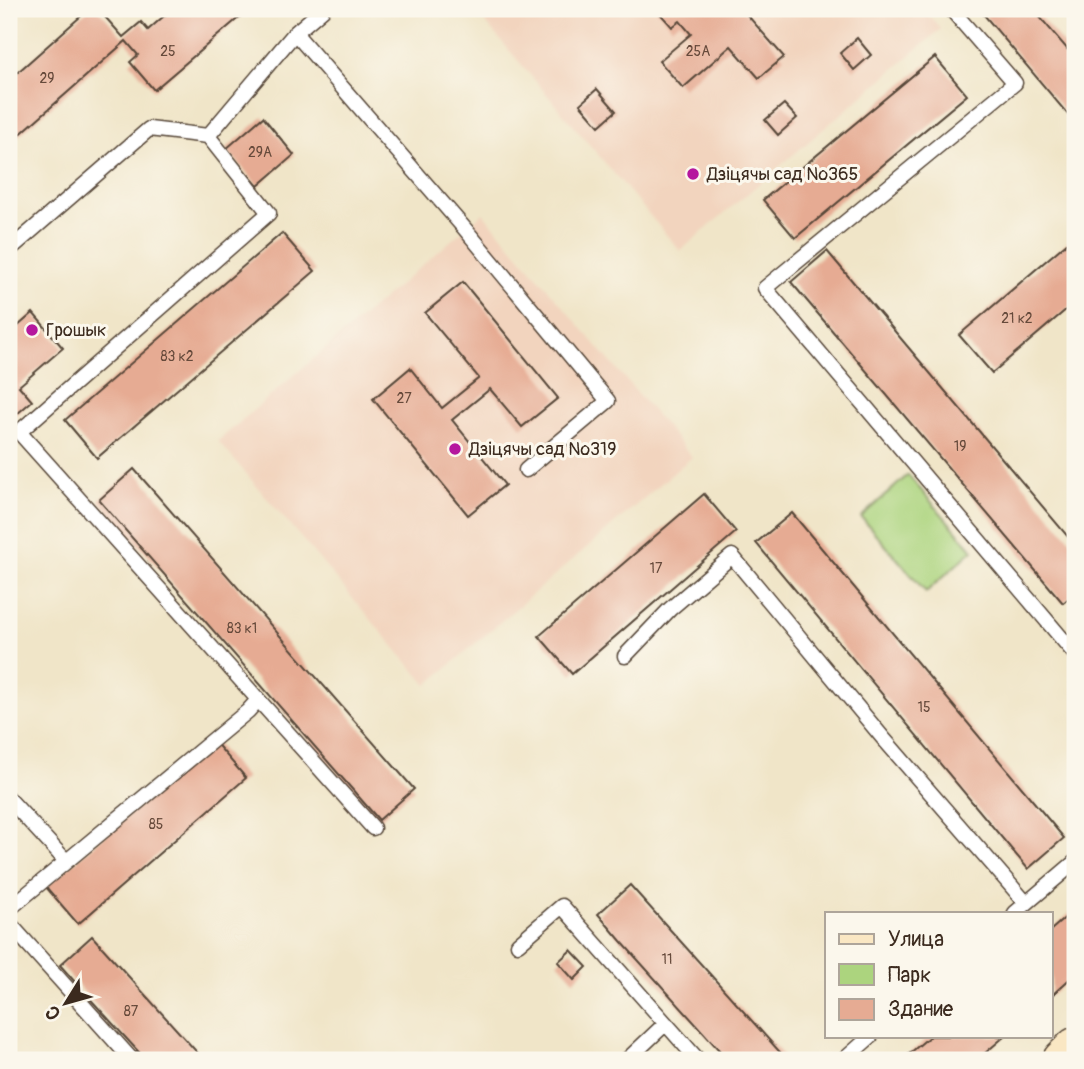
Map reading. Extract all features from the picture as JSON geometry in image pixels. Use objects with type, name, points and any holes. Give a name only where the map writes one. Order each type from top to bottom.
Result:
[{"type":"street","points":[[1062,1060],[1075,1047]]},
{"type":"lane","points":[[208,136],[295,33],[323,9]]},
{"type":"lane","points":[[951,9],[1015,83],[765,288],[1075,654]]},
{"type":"lane","points":[[295,33],[448,209],[608,401],[526,470]]},
{"type":"lane","points":[[9,250],[149,129],[208,136],[269,213],[19,432],[373,828]]},
{"type":"lane","points":[[625,656],[670,609],[732,556],[883,738],[1026,903]]},
{"type":"lane","points":[[9,909],[257,701]]},
{"type":"lane","points":[[9,799],[66,861]]},
{"type":"lane","points":[[1016,912],[1075,862]]},
{"type":"lane","points":[[518,944],[562,906],[698,1060]]},
{"type":"lane","points":[[9,923],[132,1060]]},
{"type":"lane","points":[[627,1060],[666,1024]]},
{"type":"lane","points":[[845,1059],[869,1038]]},
{"type":"shaded area","name":"Дзіцячы сад №365","points":[[474,9],[924,9],[941,29],[680,251]]},
{"type":"shaded area","name":"Дзіцячы сад №319","points":[[483,213],[692,457],[427,685],[218,441]]},
{"type":"green space","points":[[908,475],[973,550],[926,592],[861,517]]},
{"type":"building","points":[[89,9],[98,9],[123,37],[141,22],[148,30],[172,9],[249,9],[154,90],[130,62],[138,55],[126,41],[9,144],[9,80]]},
{"type":"building","points":[[656,9],[742,9],[784,57],[759,78],[731,46],[683,88],[659,61],[691,34],[680,21],[672,27]]},
{"type":"building","points":[[979,9],[1033,9],[1075,58],[1075,123]]},
{"type":"building","points":[[857,38],[871,55],[854,70],[840,53]]},
{"type":"building","points":[[935,57],[967,95],[795,238],[763,200]]},
{"type":"building","points":[[597,89],[616,111],[599,126],[580,104]]},
{"type":"building","points":[[784,104],[797,118],[778,135],[765,120]]},
{"type":"building","points":[[263,117],[294,155],[258,186],[226,149]]},
{"type":"building","points":[[282,233],[315,271],[97,458],[65,420]]},
{"type":"building","points":[[1075,236],[1075,302],[992,373],[959,335]]},
{"type":"building","points":[[827,251],[1075,545],[1075,593],[1063,603],[791,282]]},
{"type":"building","points":[[463,282],[558,398],[522,427],[490,389],[452,420],[505,485],[468,515],[373,399],[410,368],[442,408],[479,378],[425,313]]},
{"type":"building","points":[[33,313],[63,348],[19,386],[32,401],[9,421],[9,334]]},
{"type":"building","points":[[134,469],[414,789],[379,820],[99,500]]},
{"type":"building","points":[[704,494],[736,532],[572,674],[539,636]]},
{"type":"building","points":[[792,513],[1064,838],[1028,869],[756,543]]},
{"type":"building","points":[[214,741],[246,778],[78,924],[46,887]]},
{"type":"building","points":[[630,885],[787,1060],[728,1060],[621,941],[598,914]]},
{"type":"building","points":[[1075,909],[1075,974],[1052,995],[1052,929]]},
{"type":"building","points":[[92,936],[204,1060],[146,1060],[83,991],[60,965]]},
{"type":"building","points":[[571,950],[587,967],[574,980],[558,962]]},
{"type":"building","points":[[928,1038],[1003,1038],[977,1060],[902,1060]]},
{"type":"place","name":"Дзіцячы сад №365","points":[[693,174]]},
{"type":"place","name":"Грошык","points":[[32,330]]},
{"type":"place","name":"Дзіцячы сад №319","points":[[455,449]]}]
